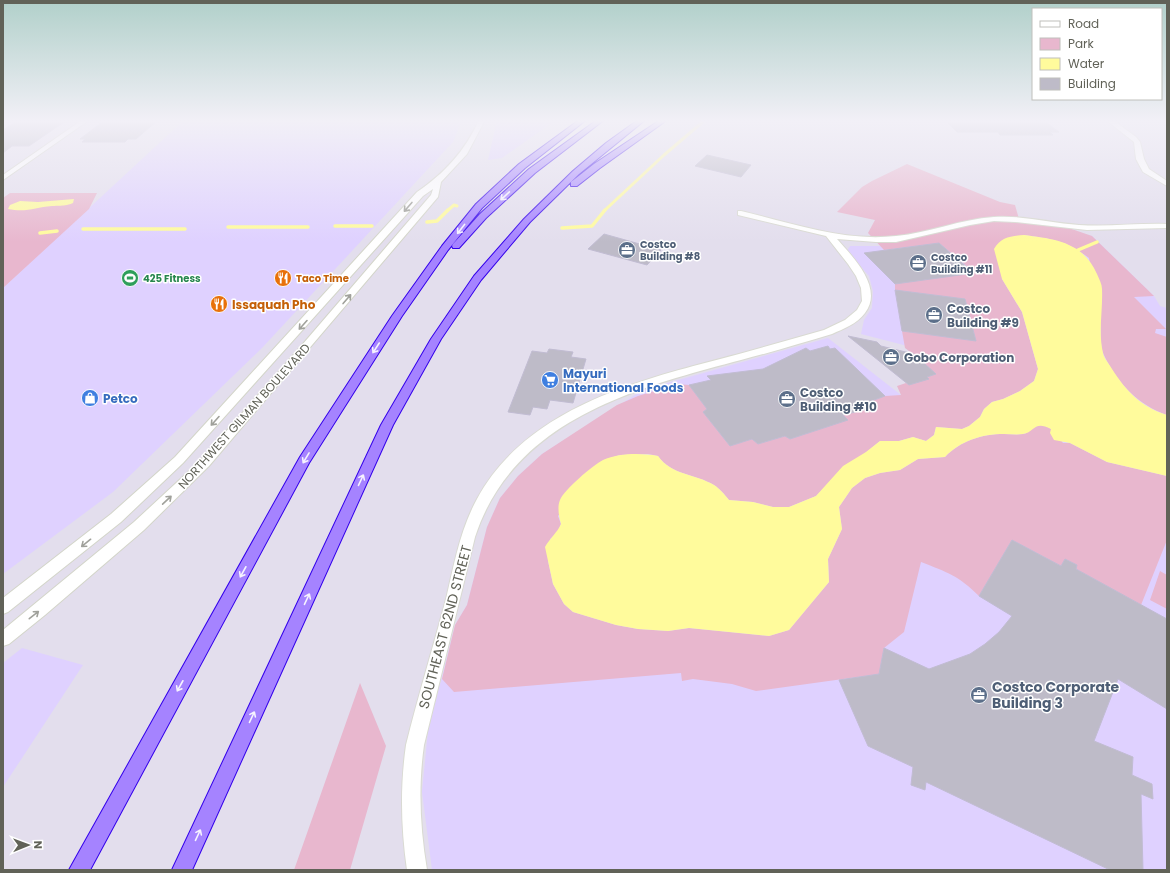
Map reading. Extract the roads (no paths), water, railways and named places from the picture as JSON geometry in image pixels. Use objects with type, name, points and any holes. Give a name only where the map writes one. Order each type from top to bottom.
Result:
[{"type":"highway","points":[[79,870],[304,460],[397,316],[445,248],[479,206],[529,161]]},
{"type":"highway","points":[[397,316],[483,216],[532,171],[546,161]]},
{"type":"highway","points":[[182,870],[387,425],[425,358],[463,299],[493,259],[561,186],[589,161]]},
{"type":"highway","points":[[527,221],[605,161]]},
{"type":"street","points":[[3,186],[6,177],[29,161]]},
{"type":"street","name":"NORTHWEST GILMAN BOULEVARD","points":[[3,607],[116,518],[158,481],[253,380],[420,194],[438,183],[457,161]]},
{"type":"street","points":[[1141,161],[1146,170],[1167,184]]},
{"type":"street","name":"NORTHWEST GILMAN BOULEVARD","points":[[3,639],[40,610],[139,526],[205,463],[412,223],[435,195],[438,183]]},
{"type":"street","points":[[741,212],[829,235],[865,239],[896,239],[918,236],[974,222],[993,219],[1019,219],[1077,227],[1140,225],[1167,226]]},
{"type":"street","points":[[1140,225],[1167,220]]},
{"type":"street","name":"SOUTHEAST 62ND STREET","points":[[417,870],[411,832],[410,808],[411,780],[415,745],[473,524],[483,500],[503,472],[533,442],[588,407],[638,385],[823,334],[851,322],[860,315],[865,306],[867,301],[866,288],[860,272],[829,235]]},
{"type":"water","points":[[74,199],[73,203],[64,205],[26,210],[8,209],[10,205],[20,201],[38,202]]},
{"type":"water","points":[[1024,235],[1047,238],[1067,244],[1084,255],[1091,263],[1102,287],[1101,337],[1104,357],[1123,385],[1135,397],[1149,407],[1167,415],[1167,476],[1107,462],[1070,443],[1054,440],[1050,433],[1051,429],[1041,426],[1035,427],[1023,434],[988,435],[964,443],[951,451],[945,457],[918,459],[900,470],[880,473],[865,478],[852,488],[839,507],[842,529],[828,559],[829,582],[789,630],[769,636],[689,628],[668,631],[638,629],[616,625],[573,612],[564,604],[553,584],[545,547],[561,524],[559,515],[560,500],[567,490],[579,478],[603,460],[630,454],[658,456],[663,462],[677,471],[707,481],[714,485],[729,500],[753,502],[773,507],[789,507],[816,496],[843,466],[866,452],[880,441],[899,441],[913,437],[926,441],[934,435],[936,427],[962,429],[969,426],[980,417],[984,409],[992,402],[1003,399],[1020,391],[1034,381],[1038,369],[1022,312],[1002,279],[994,249],[1000,242],[1007,238]]},
{"type":"waterway","points":[[605,210],[658,161]]},
{"type":"waterway","points":[[447,211],[454,205],[457,206]]},
{"type":"waterway","points":[[562,228],[592,226],[605,210]]},
{"type":"waterway","points":[[427,222],[437,221],[447,211]]},
{"type":"waterway","points":[[335,226],[372,226]]},
{"type":"waterway","points":[[228,227],[308,227]]},
{"type":"waterway","points":[[83,229],[185,229]]},
{"type":"waterway","points":[[40,233],[57,231]]},
{"type":"waterway","points":[[1078,250],[1097,242]]},
{"type":"place","name":"Costco Building #8","points":[[627,250]]},
{"type":"place","name":"Costco Building #11","points":[[918,263]]},
{"type":"place","name":"425 Fitness","points":[[130,278]]},
{"type":"place","name":"Taco Time","points":[[283,278]]},
{"type":"place","name":"Issaquah Pho","points":[[219,304]]},
{"type":"place","name":"Costco Building #9","points":[[934,315]]},
{"type":"place","name":"Gobo Corporation","points":[[891,357]]},
{"type":"place","name":"Mayuri International Foods","points":[[550,380]]},
{"type":"place","name":"Petco","points":[[90,398]]},
{"type":"place","name":"Costco Building #10","points":[[787,399]]},
{"type":"place","name":"Costco Corporate Building 3","points":[[979,695]]}]
